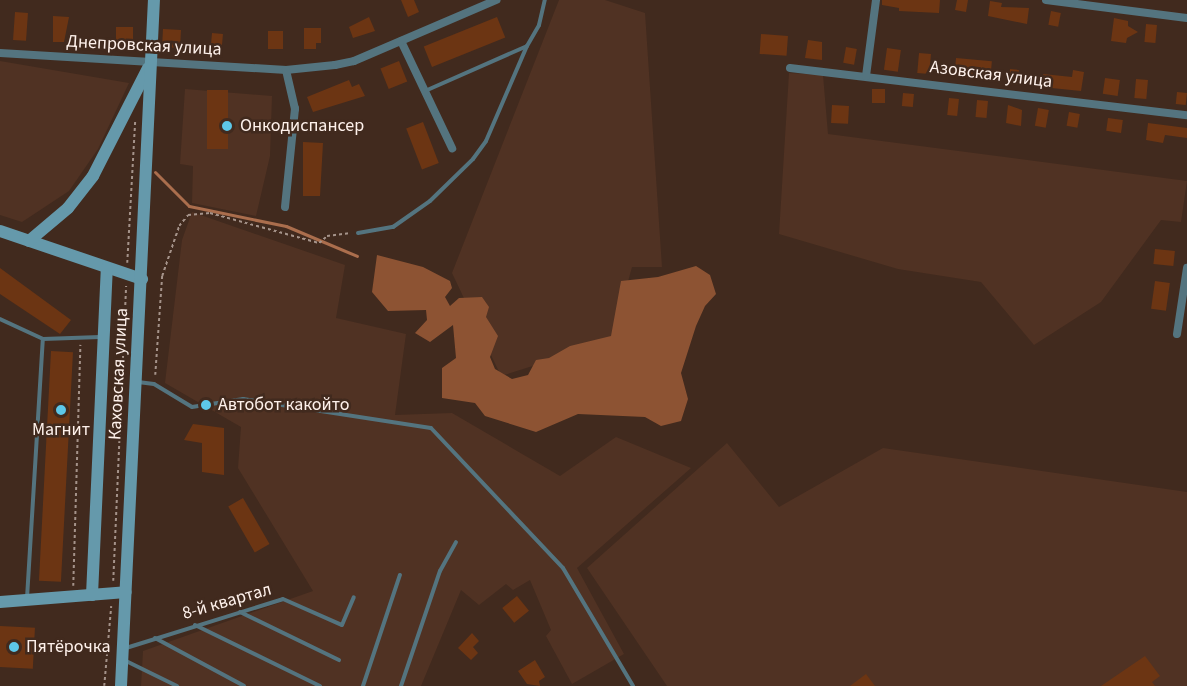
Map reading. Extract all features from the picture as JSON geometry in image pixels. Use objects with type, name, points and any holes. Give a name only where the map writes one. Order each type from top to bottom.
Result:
[{"type":"street","name":"Каховская улица","points":[[121,686],[154,0]]},
{"type":"street","name":"Днепровская улица","points":[[0,53],[150,65],[286,70],[354,61],[496,0]]},
{"type":"street","points":[[866,76],[876,0]]},
{"type":"street","points":[[1046,0],[1187,18]]},
{"type":"street","points":[[401,41],[452,148]]},
{"type":"street","points":[[28,241],[68,208],[93,177],[150,65]]},
{"type":"street","name":"Азовская улица","points":[[790,68],[1187,115]]},
{"type":"street","points":[[285,207],[295,109],[286,70]]},
{"type":"street","points":[[0,231],[142,279]]},
{"type":"street","points":[[92,595],[107,268]]},
{"type":"street","points":[[1177,334],[1187,268]]},
{"type":"street","points":[[0,602],[126,592]]},
{"type":"lane","points":[[358,232],[393,227],[430,201],[474,159],[486,141],[527,46],[539,26],[545,0]]},
{"type":"lane","points":[[425,91],[527,46]]},
{"type":"lane","points":[[0,320],[43,339],[104,337]]},
{"type":"lane","points":[[27,600],[43,339]]},
{"type":"lane","points":[[136,382],[154,384],[192,407],[243,399],[431,428],[563,568],[633,686]]},
{"type":"lane","points":[[401,686],[440,571],[456,542]]},
{"type":"lane","points":[[363,686],[399,575]]},
{"type":"lane","name":"8-й квартал","points":[[123,654],[155,638],[284,599],[342,625],[354,597]]},
{"type":"lane","points":[[239,612],[339,660]]},
{"type":"lane","points":[[194,625],[320,686]]},
{"type":"lane","points":[[155,638],[244,686]]},
{"type":"lane","points":[[123,654],[177,686]]},
{"type":"path","points":[[127,268],[135,118]]},
{"type":"path","points":[[154,384],[162,276],[179,226],[188,215],[210,213],[320,243],[327,236],[358,232]]},
{"type":"path","points":[[104,686],[112,593],[126,276]]},
{"type":"path","points":[[72,589],[80,338]]},
{"type":"shaded area","points":[[559,0],[605,0],[645,13],[662,267],[632,267],[612,341],[501,376],[452,273]]},
{"type":"shaded area","points":[[0,61],[129,83],[98,149],[69,191],[22,222],[0,215]]},
{"type":"shaded area","points":[[789,73],[823,75],[828,134],[1187,181],[1181,222],[1161,220],[1101,302],[1034,345],[981,282],[898,269],[779,234]]},
{"type":"shaded area","name":"Онкодиспансер","points":[[185,89],[272,96],[270,156],[256,216],[192,203],[193,166],[180,164]]},
{"type":"shaded area","points":[[192,212],[345,265],[336,318],[406,334],[395,415],[452,413],[560,476],[616,437],[691,468],[577,568],[624,654],[572,684],[546,636],[551,630],[530,580],[513,590],[506,584],[479,605],[461,590],[421,686],[141,686],[143,651],[313,591],[238,468],[241,427],[165,383],[182,240]]},
{"type":"shaded area","points":[[377,255],[423,267],[450,281],[452,288],[445,297],[450,306],[459,298],[482,297],[489,307],[486,317],[498,336],[490,357],[495,369],[512,379],[528,375],[536,360],[549,358],[570,346],[611,336],[621,281],[658,277],[696,266],[710,275],[716,294],[705,306],[696,326],[681,373],[688,399],[681,421],[661,426],[645,417],[578,414],[536,432],[485,416],[475,403],[442,398],[442,368],[456,358],[453,325],[430,342],[415,333],[427,320],[426,310],[388,311],[372,292]]},
{"type":"shaded area","points":[[727,443],[779,507],[883,448],[1187,492],[1187,686],[667,686],[587,568]]},
{"type":"building","points":[[401,0],[414,0],[419,12],[408,17]]},
{"type":"building","points":[[882,0],[940,0],[939,13],[899,11],[899,8],[882,5]]},
{"type":"building","points":[[957,0],[968,0],[966,12],[955,10]]},
{"type":"building","points":[[990,1],[1002,3],[1001,7],[1029,8],[1027,24],[988,16]]},
{"type":"building","points":[[1051,11],[1061,13],[1058,27],[1048,25]]},
{"type":"building","points":[[15,12],[28,13],[26,41],[13,40]]},
{"type":"building","points":[[53,16],[69,17],[64,42],[53,42]]},
{"type":"building","points":[[369,17],[375,31],[353,38],[349,27]]},
{"type":"building","points":[[497,17],[505,37],[432,67],[424,47]]},
{"type":"building","points":[[1114,18],[1128,21],[1128,26],[1138,32],[1127,38],[1126,43],[1111,41]]},
{"type":"building","points":[[1146,24],[1157,25],[1155,43],[1144,42]]},
{"type":"building","points":[[116,27],[133,27],[133,44],[116,44]]},
{"type":"building","points":[[304,28],[321,28],[321,43],[316,43],[316,49],[304,49]]},
{"type":"building","points":[[163,29],[181,30],[180,48],[162,47]]},
{"type":"building","points":[[268,31],[283,31],[283,49],[268,49]]},
{"type":"building","points":[[212,33],[223,34],[222,47],[211,46]]},
{"type":"building","points":[[761,34],[788,36],[787,56],[760,54]]},
{"type":"building","points":[[808,40],[822,42],[822,60],[805,58]]},
{"type":"building","points":[[846,47],[857,49],[854,65],[843,63]]},
{"type":"building","points":[[887,48],[901,50],[898,72],[884,70]]},
{"type":"building","points":[[919,53],[931,54],[929,74],[917,73]]},
{"type":"building","points":[[956,58],[992,61],[990,80],[954,77]]},
{"type":"building","points":[[399,61],[407,81],[389,89],[380,68]]},
{"type":"building","points":[[1010,69],[1019,70],[1017,85],[1008,84]]},
{"type":"building","points":[[1073,70],[1084,72],[1081,91],[1042,87],[1043,74],[1072,77]]},
{"type":"building","points":[[1105,78],[1120,80],[1118,96],[1103,94]]},
{"type":"building","points":[[1136,79],[1148,80],[1146,99],[1134,98]]},
{"type":"building","points":[[349,80],[352,87],[359,84],[365,96],[313,112],[307,97]]},
{"type":"building","points":[[872,89],[885,89],[885,103],[872,103]]},
{"type":"building","name":"Онкодиспансер","points":[[207,90],[228,90],[228,149],[207,149]]},
{"type":"building","points":[[1177,92],[1187,93],[1186,105],[1176,104]]},
{"type":"building","points":[[903,93],[914,94],[913,107],[902,106]]},
{"type":"building","points":[[949,98],[959,99],[957,116],[947,115]]},
{"type":"building","points":[[977,100],[988,101],[986,118],[976,117]]},
{"type":"building","points":[[832,105],[849,106],[848,124],[831,123]]},
{"type":"building","points":[[1008,105],[1022,110],[1021,126],[1006,123]]},
{"type":"building","points":[[1038,108],[1049,110],[1046,128],[1035,126]]},
{"type":"building","points":[[1069,112],[1080,114],[1077,128],[1067,126]]},
{"type":"building","points":[[1108,118],[1123,120],[1121,133],[1106,131]]},
{"type":"building","points":[[423,122],[439,163],[422,170],[406,128]]},
{"type":"building","points":[[1148,123],[1187,128],[1187,138],[1165,135],[1163,143],[1146,140]]},
{"type":"building","points":[[303,142],[323,143],[320,196],[303,196]]},
{"type":"building","points":[[1155,249],[1175,251],[1173,266],[1153,264]]},
{"type":"building","points":[[0,268],[71,320],[60,334],[0,294]]},
{"type":"building","points":[[1155,281],[1170,283],[1166,311],[1151,309]]},
{"type":"building","points":[[51,351],[73,352],[61,582],[39,581]]},
{"type":"building","points":[[193,424],[224,428],[224,475],[202,472],[202,443],[184,440]]},
{"type":"building","points":[[243,498],[270,544],[255,552],[228,507]]},
{"type":"building","points":[[517,596],[529,611],[514,623],[502,608]]},
{"type":"building","points":[[0,626],[35,628],[33,669],[0,667]]},
{"type":"building","points":[[472,633],[479,641],[473,647],[478,653],[471,660],[458,648]]},
{"type":"building","points":[[1145,656],[1160,676],[1152,682],[1155,686],[1101,686]]},
{"type":"building","points":[[535,660],[545,677],[539,681],[540,686],[527,684],[518,671]]},
{"type":"building","points":[[866,674],[875,686],[850,686]]},
{"type":"waterway","points":[[155,172],[189,206],[286,226],[357,256]]},
{"type":"place","name":"Онкодиспансер","points":[[227,126]]},
{"type":"place","name":"Автобот какойто","points":[[206,405]]},
{"type":"place","name":"Магнит","points":[[61,410]]},
{"type":"place","name":"Пятёрочка","points":[[14,647]]}]
